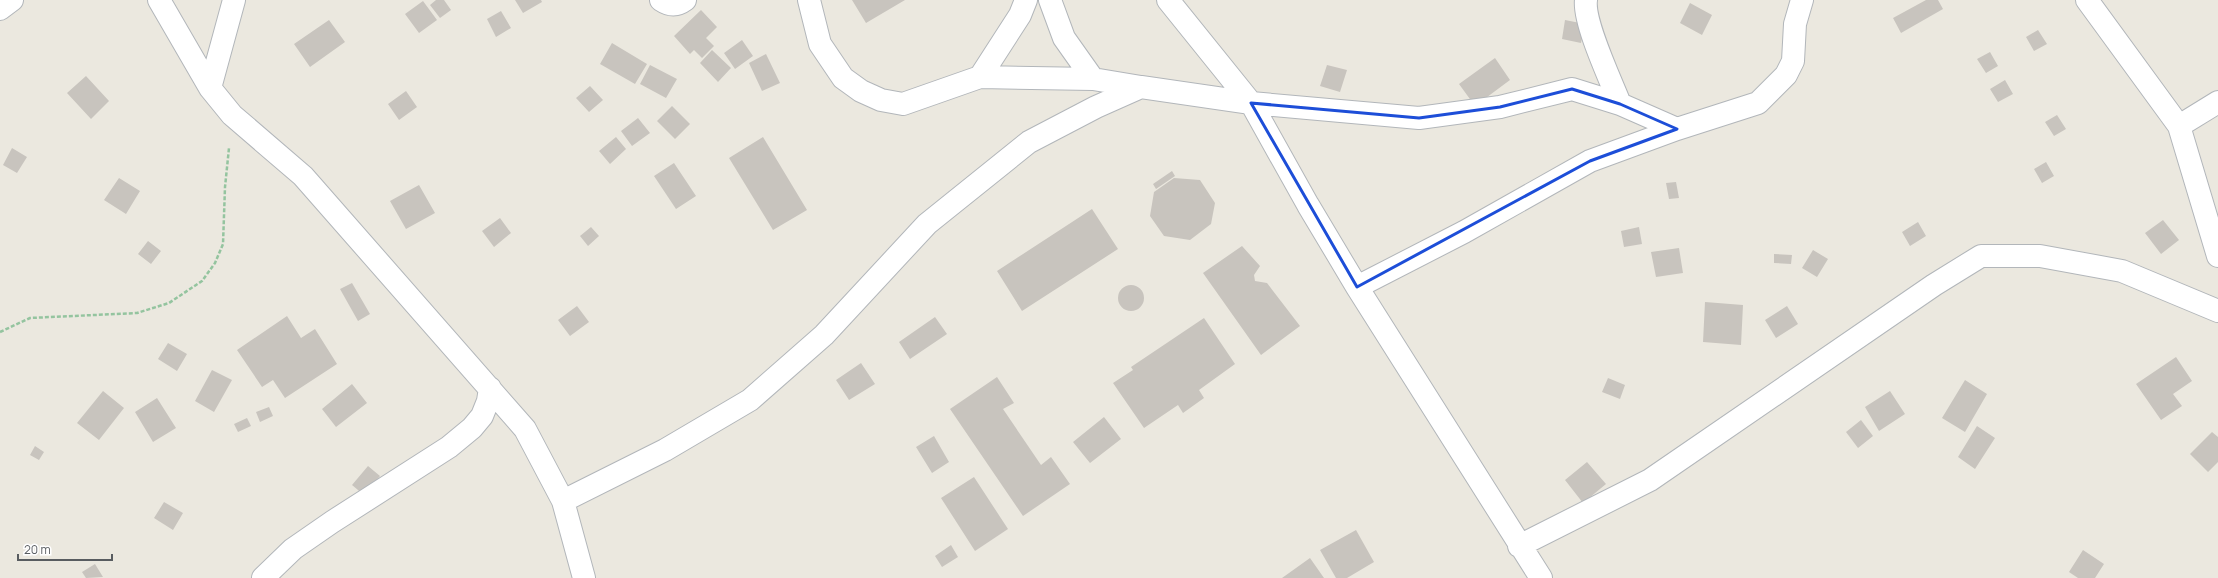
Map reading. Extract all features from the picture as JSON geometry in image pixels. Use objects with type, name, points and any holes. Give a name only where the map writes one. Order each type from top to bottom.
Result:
[{"type":"street","points":[[0,9],[12,0]]},
{"type":"street","points":[[159,0],[210,88],[232,115],[303,176],[490,388],[525,430],[563,501],[584,578]]},
{"type":"street","points":[[210,88],[234,0]]},
{"type":"street","points":[[661,0],[670,5],[678,5],[685,0]]},
{"type":"street","points":[[809,0],[820,44],[843,78],[861,91],[881,100],[902,104],[980,77],[1093,79],[1251,103],[1420,118],[1500,107],[1572,89],[1620,104],[1677,129]]},
{"type":"street","points":[[980,77],[1020,15],[1026,0]]},
{"type":"street","points":[[1050,0],[1064,38],[1093,79]]},
{"type":"street","points":[[1168,0],[1251,103],[1308,205],[1357,287],[1422,388],[1519,546],[1541,578]]},
{"type":"street","points":[[1586,0],[1585,7],[1592,29],[1620,104]]},
{"type":"street","points":[[1357,287],[1471,228],[1590,161],[1677,129],[1758,103],[1771,93],[1786,75],[1793,61],[1795,24],[1802,0]]},
{"type":"street","points":[[2087,0],[2179,126],[2218,256]]},
{"type":"street","points":[[563,501],[665,450],[750,400],[824,335],[927,224],[1029,142],[1096,107],[1141,87]]},
{"type":"street","points":[[2179,126],[2218,102]]},
{"type":"street","points":[[1519,546],[1650,480],[1934,285],[1981,256],[2040,256],[2122,271],[2218,312]]},
{"type":"street","points":[[263,578],[293,550],[325,527],[449,447],[472,428],[482,416],[488,401],[490,388]]},
{"type":"path","points":[[0,332],[30,318],[137,313],[169,304],[202,281],[215,263],[224,244],[225,188],[232,115]]},
{"type":"highlighted area","points":[[1572,89],[1620,104],[1677,129],[1590,161],[1357,287],[1251,103],[1419,118],[1500,107]]},
{"type":"building","points":[[436,0],[444,0],[451,10],[440,18],[430,5]]},
{"type":"building","points":[[515,0],[541,0],[542,2],[523,13]]},
{"type":"building","points":[[852,0],[905,0],[866,23]]},
{"type":"building","points":[[1926,0],[1938,0],[1943,9],[1901,33],[1893,18]]},
{"type":"building","points":[[423,1],[437,20],[419,33],[405,14]]},
{"type":"building","points":[[1690,3],[1712,15],[1702,35],[1680,23]]},
{"type":"building","points":[[701,10],[717,27],[706,38],[714,46],[702,58],[694,50],[690,54],[674,36]]},
{"type":"building","points":[[501,11],[511,28],[496,37],[487,19]]},
{"type":"building","points":[[329,20],[345,42],[310,67],[294,44]]},
{"type":"building","points":[[1565,20],[1585,24],[1581,43],[1562,39]]},
{"type":"building","points":[[2038,30],[2047,44],[2034,51],[2026,37]]},
{"type":"building","points":[[742,40],[753,56],[735,69],[724,53]]},
{"type":"building","points":[[612,43],[647,64],[635,84],[600,64]]},
{"type":"building","points":[[712,50],[731,68],[718,82],[700,63]]},
{"type":"building","points":[[1990,52],[1998,66],[1986,73],[1977,59]]},
{"type":"building","points":[[766,54],[780,83],[762,91],[749,63]]},
{"type":"building","points":[[1495,58],[1510,80],[1475,106],[1459,84]]},
{"type":"building","points":[[650,65],[677,79],[666,98],[640,84]]},
{"type":"building","points":[[1327,65],[1347,70],[1340,92],[1320,86]]},
{"type":"building","points":[[86,76],[109,101],[91,119],[67,93]]},
{"type":"building","points":[[2005,80],[2013,94],[1998,102],[1990,89]]},
{"type":"building","points":[[590,86],[603,100],[589,112],[576,98]]},
{"type":"building","points":[[406,91],[417,107],[399,120],[388,104]]},
{"type":"building","points":[[672,106],[690,124],[675,139],[657,121]]},
{"type":"building","points":[[2057,115],[2066,129],[2054,136],[2045,122]]},
{"type":"building","points":[[638,118],[650,133],[632,146],[621,131]]},
{"type":"building","points":[[616,137],[626,149],[610,164],[599,151]]},
{"type":"building","points":[[763,137],[807,210],[773,230],[729,158]]},
{"type":"building","points":[[12,148],[27,157],[17,173],[3,165]]},
{"type":"building","points":[[2046,162],[2054,176],[2042,183],[2034,169]]},
{"type":"building","points":[[674,163],[696,196],[676,209],[654,176]]},
{"type":"building","points":[[1172,171],[1175,176],[1156,189],[1153,184]]},
{"type":"building","points":[[119,178],[140,191],[126,214],[104,200]]},
{"type":"building","points":[[1174,178],[1200,180],[1215,203],[1211,224],[1190,240],[1164,236],[1150,216],[1154,192]]},
{"type":"building","points":[[1676,182],[1679,198],[1669,199],[1666,183]]},
{"type":"building","points":[[419,185],[435,213],[406,229],[390,201]]},
{"type":"building","points":[[1092,209],[1118,249],[1022,311],[997,271]]},
{"type":"building","points":[[500,218],[511,233],[494,247],[482,231]]},
{"type":"building","points":[[2163,220],[2179,240],[2161,254],[2145,233]]},
{"type":"building","points":[[1918,222],[1926,236],[1910,246],[1902,232]]},
{"type":"building","points":[[591,227],[599,236],[588,246],[580,236]]},
{"type":"building","points":[[1639,227],[1642,244],[1624,247],[1621,231]]},
{"type":"building","points":[[148,241],[161,251],[151,264],[138,254]]},
{"type":"building","points":[[1242,246],[1260,266],[1254,275],[1255,281],[1267,283],[1300,326],[1261,355],[1203,273]]},
{"type":"building","points":[[1679,248],[1683,273],[1656,277],[1651,252]]},
{"type":"building","points":[[1813,250],[1828,259],[1817,277],[1802,268]]},
{"type":"building","points":[[1774,254],[1792,255],[1791,264],[1774,263]]},
{"type":"building","points":[[352,283],[370,314],[358,321],[340,289]]},
{"type":"building","points":[[1131,285],[1140,289],[1144,298],[1140,307],[1131,311],[1122,307],[1118,298],[1122,289]]},
{"type":"building","points":[[1705,302],[1743,305],[1741,345],[1703,342]]},
{"type":"building","points":[[577,306],[589,322],[570,336],[558,320]]},
{"type":"building","points":[[1787,306],[1798,324],[1776,338],[1765,320]]},
{"type":"building","points":[[287,316],[301,338],[315,329],[337,364],[285,398],[273,380],[262,387],[237,350]]},
{"type":"building","points":[[935,317],[947,334],[910,359],[899,342]]},
{"type":"building","points":[[1204,318],[1235,364],[1199,390],[1204,398],[1183,413],[1178,405],[1144,428],[1113,383],[1133,370],[1131,367]]},
{"type":"building","points":[[168,343],[187,354],[177,371],[158,359]]},
{"type":"building","points":[[2176,357],[2192,381],[2173,394],[2182,406],[2161,420],[2136,384]]},
{"type":"building","points":[[861,363],[875,384],[849,400],[836,380]]},
{"type":"building","points":[[212,370],[232,380],[214,412],[195,401]]},
{"type":"building","points":[[997,377],[1014,403],[1003,409],[1041,465],[1051,457],[1070,484],[1023,516],[950,409]]},
{"type":"building","points":[[1608,378],[1625,385],[1620,399],[1602,392]]},
{"type":"building","points":[[1965,380],[1987,394],[1965,432],[1942,418]]},
{"type":"building","points":[[352,384],[367,403],[336,427],[322,409]]},
{"type":"building","points":[[103,391],[124,408],[99,440],[77,423]]},
{"type":"building","points":[[1890,391],[1905,414],[1879,431],[1865,407]]},
{"type":"building","points":[[157,398],[176,428],[153,442],[135,412]]},
{"type":"building","points":[[269,407],[273,416],[260,422],[256,412]]},
{"type":"building","points":[[1104,417],[1121,439],[1090,463],[1073,442]]},
{"type":"building","points":[[247,418],[251,426],[238,432],[234,424]]},
{"type":"building","points":[[1861,420],[1873,436],[1858,448],[1846,432]]},
{"type":"building","points":[[1977,426],[1995,438],[1975,469],[1958,457]]},
{"type":"building","points":[[2212,432],[2218,437],[2218,462],[2208,472],[2190,454]]},
{"type":"building","points":[[934,436],[949,462],[932,473],[916,447]]},
{"type":"building","points":[[35,446],[44,452],[39,460],[30,455]]},
{"type":"building","points":[[1587,462],[1606,484],[1583,503],[1565,480]]},
{"type":"building","points":[[368,466],[380,476],[364,495],[352,485]]},
{"type":"building","points":[[974,477],[1008,529],[975,551],[941,498]]},
{"type":"building","points":[[164,502],[183,513],[173,530],[154,518]]},
{"type":"building","points":[[1356,530],[1374,562],[1347,578],[1336,578],[1320,550]]},
{"type":"building","points":[[951,545],[958,557],[942,567],[935,556]]},
{"type":"building","points":[[2083,550],[2104,564],[2095,578],[2078,578],[2069,572]]},
{"type":"building","points":[[1310,558],[1324,578],[1282,578]]},
{"type":"building","points":[[95,564],[103,577],[86,578],[82,572]]}]
